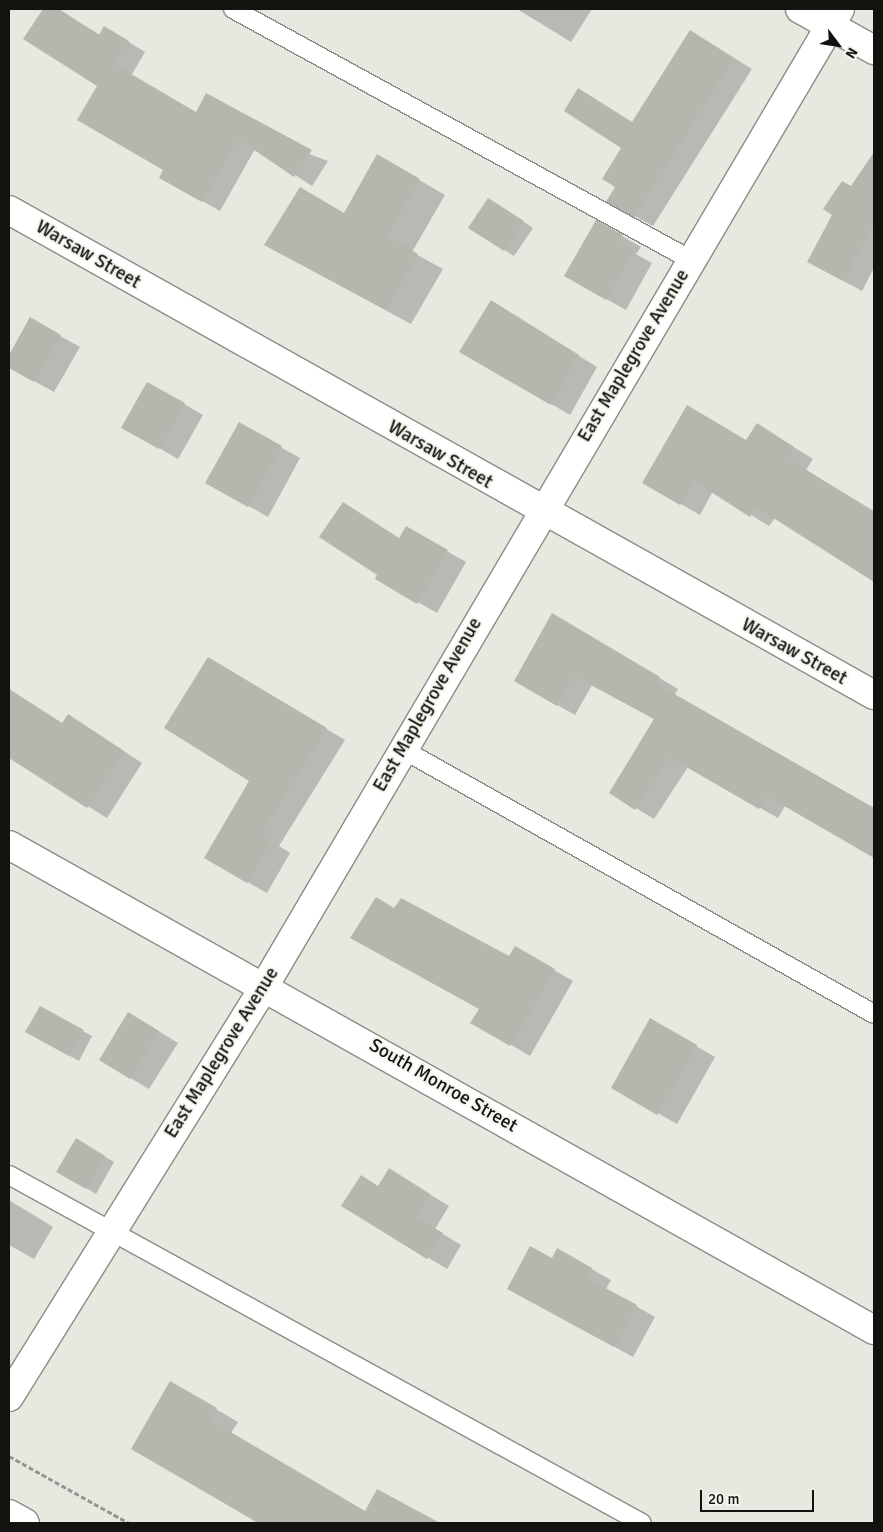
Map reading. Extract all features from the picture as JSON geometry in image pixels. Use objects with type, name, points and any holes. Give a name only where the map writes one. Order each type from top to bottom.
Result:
[{"type":"street","points":[[800,9],[835,17],[874,50]]},
{"type":"street","name":"East Maplegrove Avenue","points":[[9,1397],[265,985],[541,512],[835,17]]},
{"type":"street","name":"Warsaw Street","points":[[9,210],[541,512],[874,696]]},
{"type":"street","name":"South Monroe Street","points":[[9,846],[265,985],[874,1330]]},
{"type":"street","points":[[9,1514],[26,1523]]},
{"type":"lane","points":[[233,9],[691,260]]},
{"type":"lane","points":[[402,749],[874,1014]]},
{"type":"lane","points":[[9,1174],[642,1523]]},
{"type":"path","points":[[9,1456],[129,1523]]},
{"type":"building","points":[[43,9],[59,9],[99,35],[104,26],[129,41],[114,64],[196,112],[206,93],[312,150],[294,177],[238,139],[202,202],[159,178],[163,170],[77,120],[97,86],[23,39]]},
{"type":"building","points":[[690,30],[734,58],[634,217],[606,202],[615,187],[602,179],[621,148],[564,111],[578,88],[632,122]]},
{"type":"building","points":[[874,152],[874,222],[843,281],[807,262],[832,215],[823,209],[842,181],[851,186]]},
{"type":"building","points":[[377,154],[420,179],[387,236],[418,254],[386,310],[264,245],[300,187],[344,213]]},
{"type":"building","points":[[488,198],[524,221],[504,251],[468,228]]},
{"type":"building","points":[[596,220],[623,235],[618,242],[634,251],[606,300],[564,276]]},
{"type":"building","points":[[491,300],[579,355],[551,405],[459,352]]},
{"type":"building","points":[[30,317],[61,335],[34,382],[9,368],[9,355]]},
{"type":"building","points":[[147,382],[185,403],[159,449],[121,428]]},
{"type":"building","points":[[687,405],[746,440],[757,423],[794,447],[788,458],[874,513],[874,582],[756,507],[750,517],[694,481],[680,505],[642,483]]},
{"type":"building","points":[[239,422],[282,446],[248,507],[205,483]]},
{"type":"building","points":[[343,502],[399,538],[406,526],[448,550],[417,604],[375,579],[377,575],[319,537]]},
{"type":"building","points":[[552,613],[660,677],[657,684],[874,808],[874,858],[767,796],[759,809],[669,757],[635,810],[609,793],[654,719],[574,676],[557,706],[514,681]]},
{"type":"building","points":[[208,657],[327,728],[261,834],[272,841],[247,883],[204,858],[249,781],[164,728]]},
{"type":"building","points":[[9,689],[62,723],[68,714],[124,751],[87,808],[9,758]]},
{"type":"building","points":[[376,897],[394,908],[401,898],[509,956],[515,946],[555,969],[510,1046],[470,1023],[479,1009],[350,938]]},
{"type":"building","points":[[40,1006],[84,1030],[69,1056],[25,1032]]},
{"type":"building","points":[[128,1012],[159,1031],[130,1079],[99,1060]]},
{"type":"building","points":[[650,1018],[697,1045],[657,1115],[611,1088]]},
{"type":"building","points":[[76,1138],[105,1156],[86,1189],[56,1172]]},
{"type":"building","points":[[389,1168],[430,1194],[416,1217],[443,1233],[427,1259],[341,1206],[361,1175],[378,1186]]},
{"type":"building","points":[[530,1246],[552,1258],[557,1248],[592,1268],[587,1278],[637,1305],[614,1347],[507,1289]]},
{"type":"building","points":[[170,1381],[217,1408],[210,1420],[365,1511],[377,1489],[440,1523],[258,1523],[131,1449]]}]
